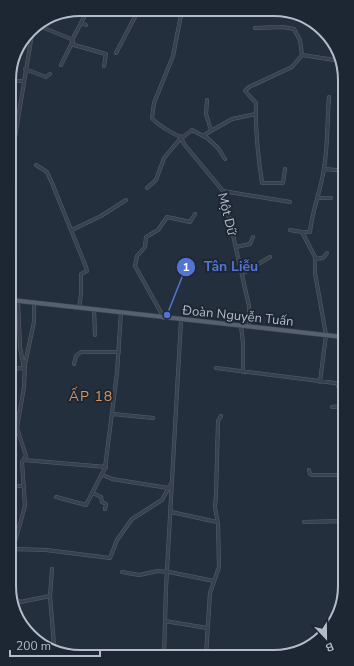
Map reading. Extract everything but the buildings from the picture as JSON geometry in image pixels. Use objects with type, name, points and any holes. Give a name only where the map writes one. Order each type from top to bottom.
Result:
[{"type":"main road","name":"Đoàn Nguyễn Tuấn","points":[[18,301],[338,336]]},
{"type":"street","points":[[61,64],[84,16]]},
{"type":"street","points":[[116,53],[135,16]]},
{"type":"street","points":[[181,16],[173,56],[152,112],[153,120],[181,138]]},
{"type":"street","points":[[81,23],[86,26]]},
{"type":"street","points":[[284,27],[284,32]]},
{"type":"street","points":[[44,28],[72,41],[74,45],[106,54],[104,66]]},
{"type":"street","points":[[255,28],[291,28],[296,31],[300,40],[302,55],[292,68],[249,87],[245,91],[256,103],[256,144],[262,183],[283,183],[285,169]]},
{"type":"street","points":[[16,138],[30,41]]},
{"type":"street","points":[[302,55],[335,60]]},
{"type":"street","points":[[25,69],[46,77],[50,74]]},
{"type":"street","points":[[16,80],[24,81]]},
{"type":"street","points":[[290,230],[310,232],[312,213],[319,198],[324,169],[329,97]]},
{"type":"street","points":[[207,100],[206,114],[211,130]]},
{"type":"street","points":[[205,137],[211,130],[232,120],[256,114]]},
{"type":"street","points":[[147,188],[156,180],[164,158],[181,138],[192,130],[205,137],[218,148],[225,159]]},
{"type":"street","name":"Một Dữ","points":[[181,138],[223,191],[249,306],[250,327]]},
{"type":"street","points":[[36,165],[47,172],[72,230],[87,271],[81,274],[79,308]]},
{"type":"street","points":[[324,169],[336,170]]},
{"type":"street","points":[[223,191],[290,202]]},
{"type":"street","points":[[319,198],[331,198]]},
{"type":"street","points":[[72,230],[101,216],[126,200]]},
{"type":"street","points":[[164,318],[135,266],[136,259],[145,247],[146,237],[158,230],[167,217],[190,222],[195,214]]},
{"type":"street","points":[[302,232],[315,259],[315,273],[326,335],[320,382]]},
{"type":"street","points":[[236,247],[250,244],[253,237]]},
{"type":"street","points":[[315,259],[323,258],[327,253]]},
{"type":"street","points":[[242,274],[270,257]]},
{"type":"street","points":[[16,425],[24,387],[24,369],[20,347],[18,301]]},
{"type":"street","points":[[24,369],[34,322],[34,303]]},
{"type":"street","points":[[94,309],[95,335]]},
{"type":"street","points":[[56,498],[86,505],[106,467],[113,414],[121,312]]},
{"type":"street","points":[[164,650],[181,320]]},
{"type":"street","points":[[241,326],[243,343],[243,372]]},
{"type":"street","points":[[74,364],[76,356],[81,352],[118,352]]},
{"type":"street","points":[[216,368],[243,372],[279,374],[337,384]]},
{"type":"street","points":[[16,369],[24,369]]},
{"type":"street","points":[[332,407],[338,406]]},
{"type":"street","points":[[113,414],[154,418]]},
{"type":"street","points":[[206,650],[210,593],[219,567],[215,501],[218,421],[221,416]]},
{"type":"street","points":[[16,430],[25,450],[26,458],[22,462],[25,506],[16,540]]},
{"type":"street","points":[[24,460],[106,467]]},
{"type":"street","points":[[310,470],[312,475],[338,475]]},
{"type":"street","points":[[103,475],[112,479],[168,488]]},
{"type":"street","points":[[16,551],[46,550],[110,558],[117,540],[132,519],[162,500],[172,482]]},
{"type":"street","points":[[16,486],[24,486]]},
{"type":"street","points":[[93,493],[101,497],[102,502],[106,504],[105,509]]},
{"type":"street","points":[[171,512],[217,522]]},
{"type":"street","points":[[304,522],[338,521]]},
{"type":"street","points":[[52,569],[50,596],[54,644]]},
{"type":"street","points":[[122,572],[139,575],[158,571],[214,581]]},
{"type":"street","points":[[18,600],[20,602],[50,596]]},
{"type":"street","points":[[165,621],[207,628]]},
{"type":"place","name":"Tân Liễu","points":[[167,315]]},
{"type":"district","name":"ẤP 18","points":[[91,396]]}]
